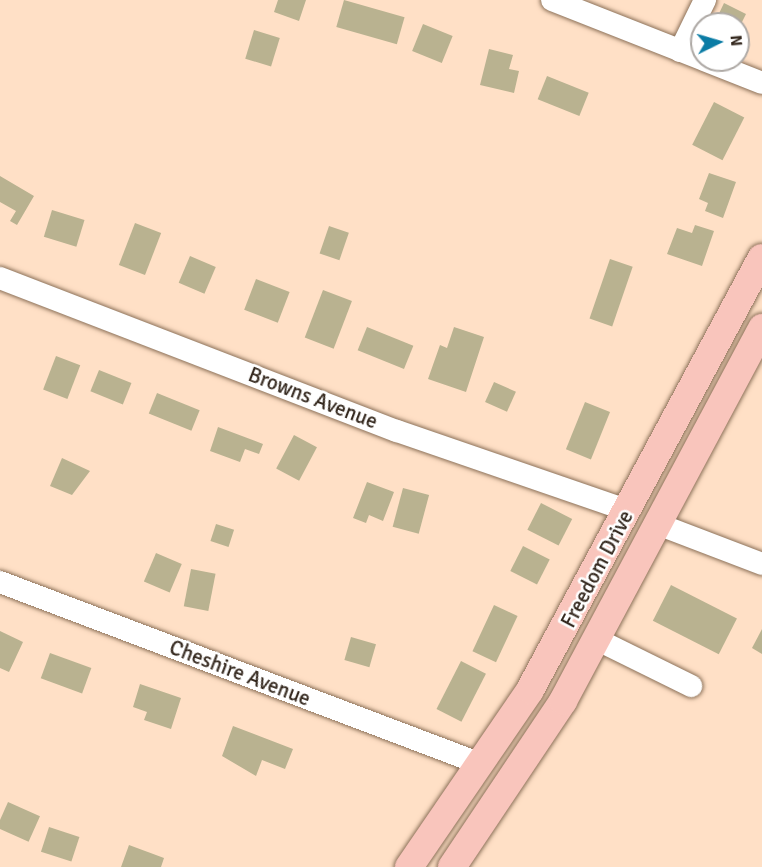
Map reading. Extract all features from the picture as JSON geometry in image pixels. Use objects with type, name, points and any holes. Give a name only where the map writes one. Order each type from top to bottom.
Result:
[{"type":"main road","name":"Freedom Drive","points":[[409,867],[530,690],[762,258]]},
{"type":"main road","points":[[731,388],[730,370],[762,307]]},
{"type":"main road","name":"Freedom Drive","points":[[452,867],[493,812],[598,640],[762,328]]},
{"type":"street","points":[[552,0],[690,55]]},
{"type":"street","points":[[680,51],[705,0]]},
{"type":"street","points":[[734,72],[762,83]]},
{"type":"street","name":"Browns Avenue","points":[[0,278],[397,431],[628,511]]},
{"type":"street","points":[[660,525],[762,564]]},
{"type":"street","name":"Cheshire Avenue","points":[[0,582],[481,764]]},
{"type":"street","points":[[598,640],[692,686]]},
{"type":"building","points":[[278,0],[306,0],[299,21],[274,12]]},
{"type":"building","points":[[344,0],[405,17],[397,44],[336,27]]},
{"type":"building","points":[[724,3],[742,12],[720,12]]},
{"type":"building","points":[[423,24],[453,36],[442,63],[412,51]]},
{"type":"building","points":[[254,30],[280,38],[271,67],[245,59]]},
{"type":"building","points":[[489,49],[513,55],[509,69],[519,71],[514,93],[480,85]]},
{"type":"building","points":[[547,76],[589,93],[579,116],[538,99]]},
{"type":"building","points":[[714,102],[744,117],[723,160],[692,145]]},
{"type":"building","points":[[709,173],[736,182],[723,218],[705,211],[708,203],[699,199]]},
{"type":"building","points":[[0,176],[34,196],[17,225],[10,221],[16,211],[0,202]]},
{"type":"building","points":[[52,210],[85,220],[76,247],[44,237]]},
{"type":"building","points":[[135,223],[161,233],[145,275],[119,265]]},
{"type":"building","points":[[695,225],[714,231],[702,266],[667,254],[677,228],[692,233]]},
{"type":"building","points":[[329,226],[349,233],[339,260],[320,253]]},
{"type":"building","points":[[190,256],[216,267],[204,294],[179,283]]},
{"type":"building","points":[[610,259],[633,267],[612,326],[589,319]]},
{"type":"building","points":[[256,279],[290,292],[278,323],[244,310]]},
{"type":"building","points":[[323,290],[352,301],[334,349],[305,338]]},
{"type":"building","points":[[367,327],[413,346],[404,369],[358,350]]},
{"type":"building","points":[[454,327],[484,337],[466,392],[428,379],[440,345],[447,348]]},
{"type":"building","points":[[56,356],[80,365],[67,399],[43,390]]},
{"type":"building","points":[[99,370],[131,383],[123,404],[90,391]]},
{"type":"building","points":[[494,382],[516,392],[507,412],[485,402]]},
{"type":"building","points":[[157,393],[200,410],[191,431],[149,413]]},
{"type":"building","points":[[585,402],[610,412],[591,459],[566,449]]},
{"type":"building","points":[[218,427],[263,444],[259,454],[245,449],[240,462],[210,451]]},
{"type":"building","points":[[294,435],[317,447],[299,481],[276,469]]},
{"type":"building","points":[[62,458],[90,471],[72,495],[50,486]]},
{"type":"building","points":[[367,482],[394,492],[383,521],[369,515],[366,523],[353,518]]},
{"type":"building","points":[[403,488],[429,495],[419,534],[393,527]]},
{"type":"building","points":[[541,503],[572,519],[559,546],[527,530]]},
{"type":"building","points":[[216,524],[234,530],[229,547],[210,541]]},
{"type":"building","points":[[523,546],[550,560],[537,585],[510,571]]},
{"type":"building","points":[[156,553],[182,564],[170,592],[144,582]]},
{"type":"building","points":[[191,569],[216,574],[208,611],[184,606]]},
{"type":"building","points":[[671,585],[737,619],[719,654],[653,621]]},
{"type":"building","points":[[494,605],[518,616],[496,662],[472,651]]},
{"type":"building","points":[[762,629],[762,654],[752,648]]},
{"type":"building","points":[[0,631],[23,642],[9,672],[0,668]]},
{"type":"building","points":[[351,637],[376,644],[369,667],[344,660]]},
{"type":"building","points":[[50,653],[91,668],[82,693],[41,678]]},
{"type":"building","points":[[461,661],[486,674],[461,722],[436,709]]},
{"type":"building","points":[[140,684],[181,698],[171,729],[144,720],[147,712],[133,707]]},
{"type":"building","points":[[233,726],[293,749],[285,769],[262,760],[256,776],[222,756]]},
{"type":"building","points":[[8,802],[40,816],[29,842],[0,829],[0,820]]},
{"type":"building","points":[[49,827],[79,837],[71,862],[41,852]]},
{"type":"building","points":[[129,845],[164,858],[161,867],[121,867]]}]
